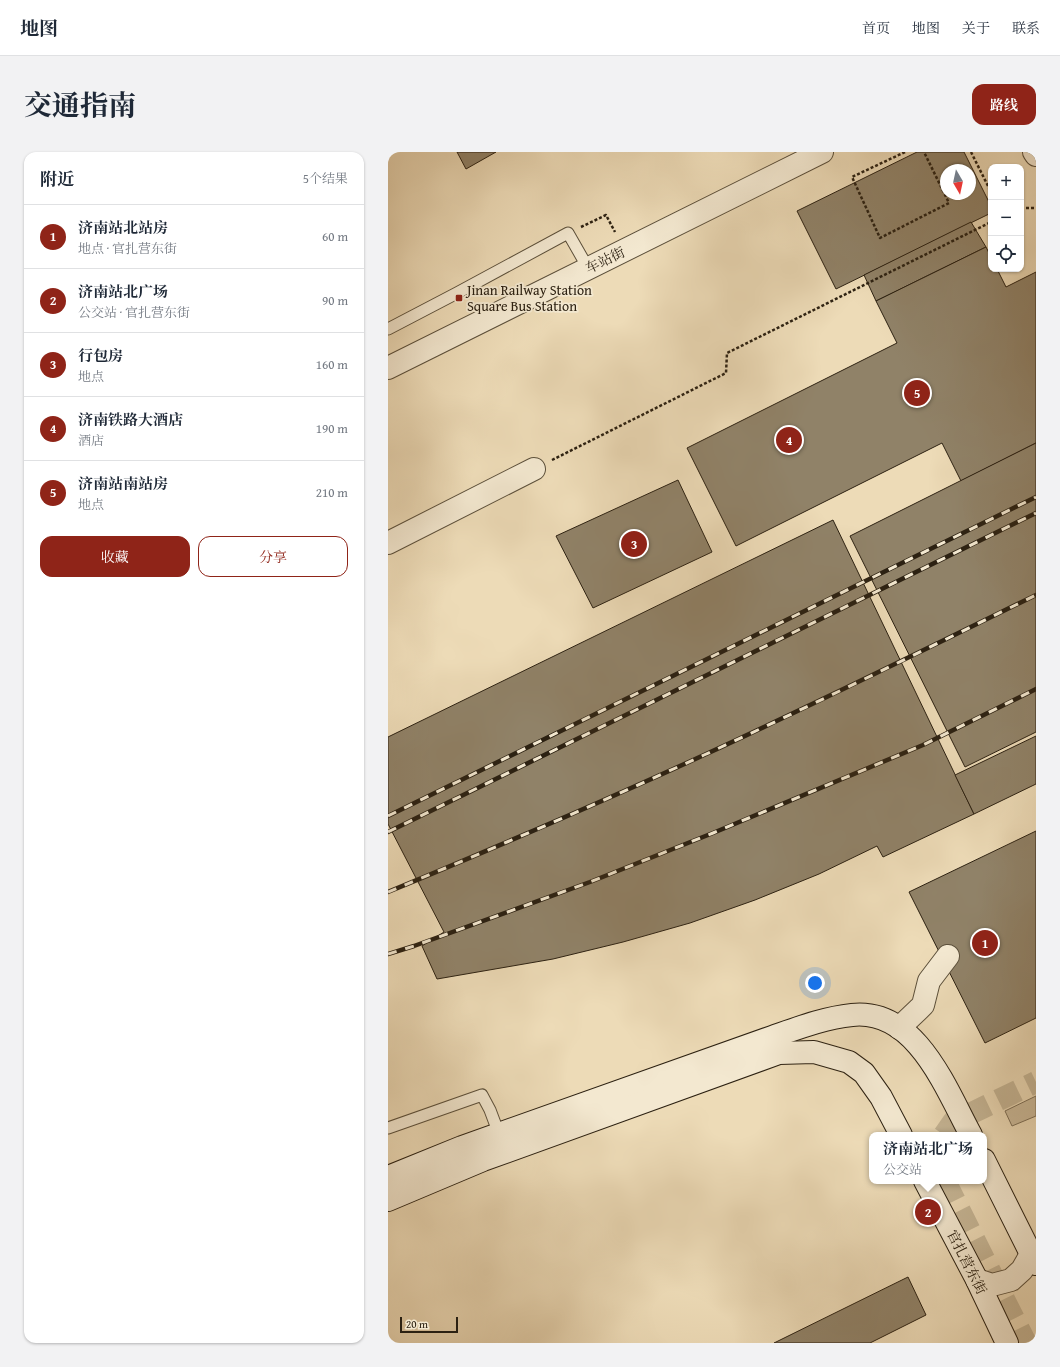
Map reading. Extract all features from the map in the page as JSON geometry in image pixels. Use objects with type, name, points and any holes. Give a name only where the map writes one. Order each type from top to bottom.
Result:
[{"type":"main road","name":"车站街","points":[[388,368],[822,152]]},
{"type":"main road","points":[[388,543],[534,469]]},
{"type":"main road","points":[[899,1028],[920,1010],[923,1005],[929,981],[948,956]]},
{"type":"main road","points":[[388,1177],[462,1147],[772,1037],[823,1020],[853,1015],[878,1016],[899,1028],[918,1043],[934,1066],[969,1132]]},
{"type":"main road","points":[[388,1200],[483,1160],[779,1054],[814,1052],[848,1062],[864,1073],[881,1097],[899,1132]]},
{"type":"main road","points":[[977,1280],[992,1285],[1011,1280],[1033,1259],[987,1166]]},
{"type":"main road","name":"官扎营东街","points":[[927,1184],[977,1280],[1007,1343]]},
{"type":"lane","points":[[388,329],[568,233],[588,268]]},
{"type":"lane","points":[[388,1128],[482,1095],[490,1110],[499,1134]]},
{"type":"path","points":[[905,152],[852,177],[880,238],[949,203],[924,152]]},
{"type":"path","points":[[971,152],[988,186]]},
{"type":"path","points":[[1024,208],[1036,208]]},
{"type":"path","points":[[568,233],[606,215]]},
{"type":"path","points":[[534,469],[726,373],[727,353],[988,223]]},
{"type":"shaded area","points":[[1036,1096],[1036,1116],[1012,1126],[1005,1111]]},
{"type":"building","points":[[457,152],[496,152],[466,169]]},
{"type":"building","points":[[917,152],[964,152],[970,164],[940,164],[940,200],[976,200],[976,176],[988,200],[988,214],[836,289],[797,211]]},
{"type":"building","points":[[971,222],[986,247],[876,301],[864,275]]},
{"type":"building","points":[[986,247],[988,251],[988,272],[998,272],[1006,287],[1036,272],[1036,443],[961,481],[942,443],[736,546],[687,448],[897,343],[876,301]]},
{"type":"building","points":[[1036,443],[1036,732],[965,767],[850,536]]},
{"type":"building","points":[[678,480],[712,552],[593,608],[556,536]]},
{"type":"building","points":[[833,520],[974,814],[883,857],[877,846],[819,874],[755,900],[690,923],[623,942],[553,959],[437,979],[422,946],[444,932],[388,824],[388,737]]},
{"type":"building","points":[[1036,736],[1036,784],[974,814],[955,775]]},
{"type":"building","points":[[1036,831],[1036,1018],[985,1043],[909,892]]},
{"type":"building","points":[[908,1277],[926,1315],[870,1343],[774,1343]]},
{"type":"tunnel","points":[[946,1132],[953,1122],[1036,1082]]},
{"type":"tunnel","points":[[946,1184],[1026,1343]]},
{"type":"railway","points":[[388,816],[1036,497]]},
{"type":"railway","points":[[388,832],[1036,513]]},
{"type":"railway","points":[[388,892],[547,825],[704,755],[1036,595]]},
{"type":"railway","points":[[388,954],[590,882],[713,833],[923,745],[1036,689]]},
{"type":"place","name":"Jinan Railway Station Square Bus Station","points":[[459,298]]},
{"type":"place","name":"济南站南站房","points":[[917,393]]},
{"type":"place","name":"济南铁路大酒店","points":[[789,440]]},
{"type":"place","name":"行包房","points":[[634,544]]},
{"type":"place","name":"济南站北站房","points":[[985,943]]},
{"type":"place","name":"济南站北广场","points":[[928,1212]]}]
